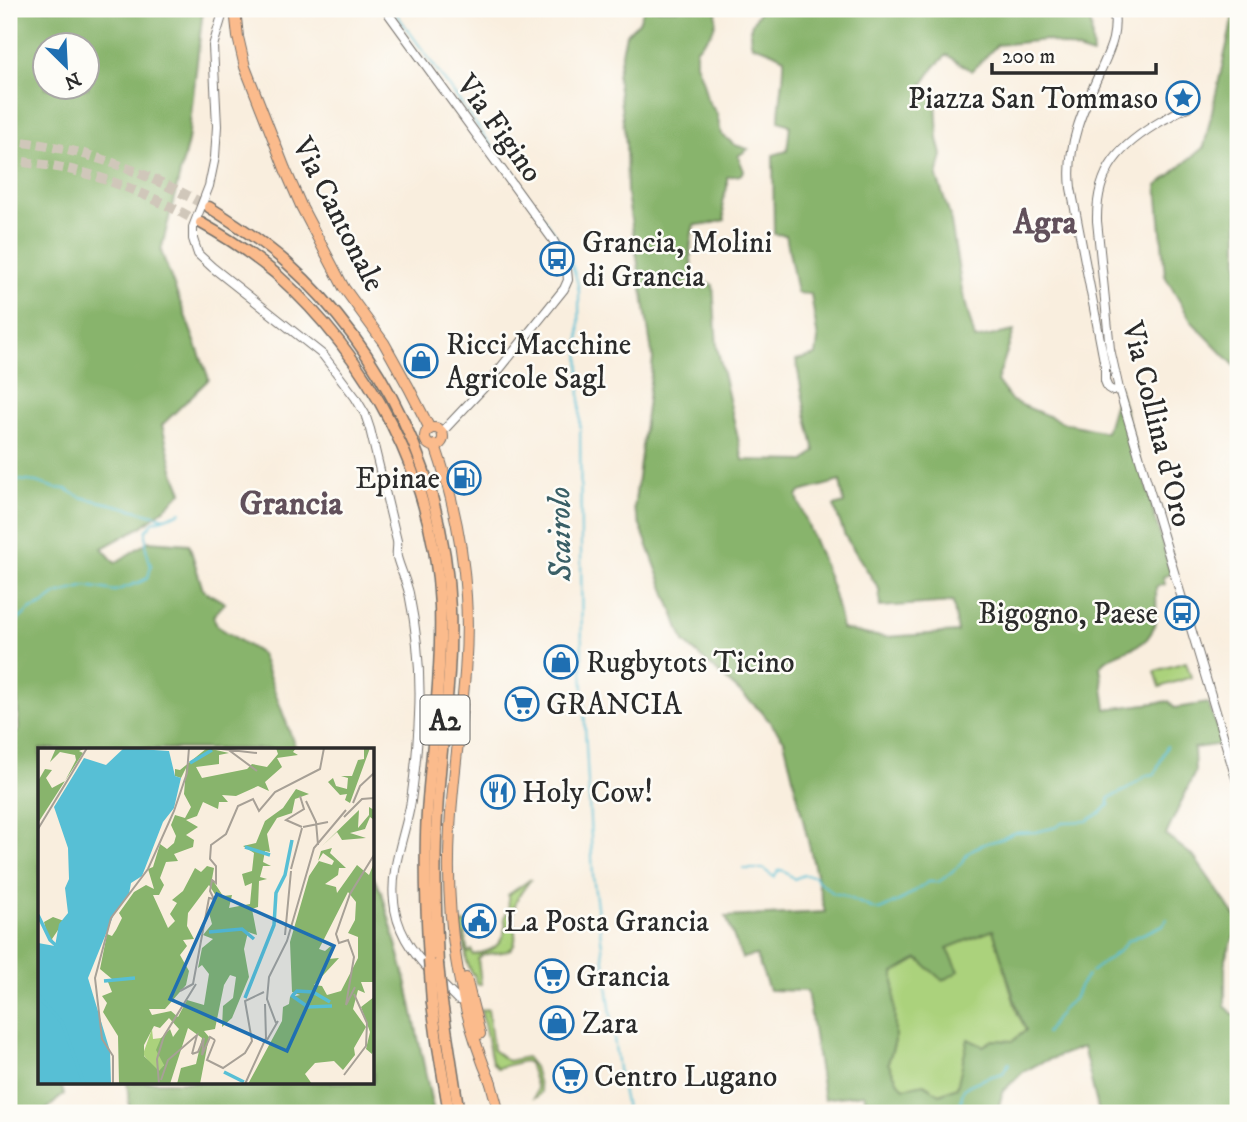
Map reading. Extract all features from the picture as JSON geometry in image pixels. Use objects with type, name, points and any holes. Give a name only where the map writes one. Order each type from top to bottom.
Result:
[{"type":"highway","name":"A2","points":[[209,207],[246,230],[314,290],[340,319],[383,381],[412,438],[421,480],[445,555],[450,611],[448,690],[437,816],[433,962],[437,1041],[449,1113]]},
{"type":"highway","name":"A2","points":[[201,223],[228,238],[272,271],[323,321],[361,371],[386,412],[421,480]]},
{"type":"highway","name":"A2","points":[[437,1003],[459,1113]]},
{"type":"main road","name":"Via Cantonale","points":[[235,9],[245,66],[285,169],[330,263],[349,295],[384,343],[430,429]]},
{"type":"main road","points":[[435,428],[442,432],[442,441],[435,445],[426,440],[430,429],[435,428]]},
{"type":"main road","points":[[435,445],[454,509],[466,596],[465,664],[450,827],[451,927],[481,1060],[499,1113]]},
{"type":"street","points":[[224,9],[213,46],[217,126],[215,157],[209,186],[193,227],[193,239],[198,254],[212,267],[323,355],[342,378],[365,414],[397,541],[396,554],[408,589],[417,642],[419,717],[411,802],[394,879],[395,911],[408,945],[418,958],[448,990],[467,997]]},
{"type":"street","name":"Via Figino","points":[[386,9],[553,240],[565,263],[568,280],[565,289],[490,381],[442,432]]},
{"type":"street","points":[[1114,9],[1116,24],[1113,42],[1073,141],[1069,174],[1105,366],[1105,381],[1113,391],[1119,389]]},
{"type":"street","name":"Via Collina d'Oro","points":[[1188,107],[1141,133],[1125,147],[1110,166],[1099,195],[1097,221],[1110,349],[1119,389],[1238,785]]},
{"type":"green space","points":[[9,9],[203,9],[188,141],[161,251],[209,379],[162,425],[174,473],[182,492],[141,527],[102,548],[115,563],[149,541],[189,544],[203,590],[225,603],[213,616],[217,626],[261,654],[296,748],[38,748],[38,1084],[61,1084],[64,1094],[43,1113],[9,1113],[9,741],[19,730],[17,691],[9,692]]},
{"type":"green space","points":[[644,9],[716,9],[716,21],[712,31],[696,49],[696,63],[707,99],[717,114],[721,134],[735,145],[748,149],[738,156],[744,171],[740,175],[727,177],[727,188],[722,202],[725,220],[694,225],[690,246],[692,266],[695,280],[713,285],[717,347],[743,460],[805,461],[815,451],[796,360],[816,355],[818,340],[811,294],[797,293],[786,235],[774,234],[773,155],[787,151],[790,125],[779,121],[784,58],[752,45],[750,30],[756,17],[762,9],[1090,9],[1093,55],[1046,40],[997,45],[972,71],[947,55],[935,66],[923,84],[936,100],[938,139],[942,155],[937,177],[950,216],[962,290],[975,339],[1014,331],[997,381],[1012,401],[1065,423],[1106,432],[1119,389],[1171,574],[1163,577],[1165,584],[1156,587],[1155,621],[1149,636],[1100,666],[1106,709],[1169,701],[1175,708],[1208,703],[1223,744],[1194,748],[1195,772],[1166,835],[1194,857],[1238,920],[1238,928],[1225,958],[1225,1006],[1233,1014],[1238,1014],[1238,1113],[1099,1113],[1083,1047],[1023,1072],[1003,1091],[997,1113],[869,1113],[864,1094],[824,1099],[807,991],[769,990],[756,955],[742,958],[726,917],[825,912],[784,740],[761,711],[684,642],[634,509],[653,359],[627,194],[626,143],[617,76],[626,34],[639,22]],"holes":[[[840,481],[844,503],[834,506],[845,536],[879,589],[880,607],[953,602],[958,632],[886,637],[842,629],[829,579],[797,497],[800,492]],[[993,930],[1026,1030],[1013,1041],[993,1040],[983,1046],[968,1039],[957,1087],[940,1094],[924,1084],[904,1088],[888,1063],[895,1041],[894,973],[918,959],[943,981],[959,971],[947,948]]]},
{"type":"green space","points":[[1235,9],[1238,9],[1238,369],[1191,321],[1165,276],[1157,186],[1204,147]]},
{"type":"green space","points":[[1186,662],[1191,677],[1160,687],[1155,671]]},
{"type":"green space","points":[[374,879],[382,893],[406,980],[434,1113],[130,1113],[127,1084],[374,1084]]},
{"type":"green space","points":[[531,879],[514,908],[513,947],[503,952],[482,955],[478,959],[481,984],[476,984],[467,962],[461,924],[465,923],[469,930],[465,935],[468,953],[472,950],[473,955],[495,947],[501,941],[505,929],[504,918],[509,909],[508,895]]},
{"type":"green space","points":[[993,930],[1018,1015],[1027,1029],[1013,1041],[993,1040],[983,1046],[957,1087],[940,1094],[903,1088],[888,1063],[895,1041],[893,973],[918,959]]},
{"type":"green space","points":[[488,1009],[493,1050],[508,1061],[526,1057],[534,1067],[541,1092],[537,1097],[534,1098],[537,1089],[529,1063],[524,1061],[497,1068],[492,1062],[481,1010]]},
{"type":"waterway","name":"Scairolo","points":[[393,9],[556,235],[578,283],[582,670],[593,876],[618,1069],[627,1113]]},
{"type":"waterway","points":[[9,479],[66,489],[80,497],[165,518],[181,512]]},
{"type":"waterway","points":[[9,628],[31,609],[57,594],[86,586],[115,591],[148,578],[151,566],[146,549],[146,531],[153,522],[165,518]]},
{"type":"waterway","points":[[743,869],[763,869],[774,877],[782,870],[794,879],[804,875],[814,876],[833,893],[880,910],[905,898],[928,882],[943,879],[975,848],[1013,833],[1036,832],[1064,822],[1087,821],[1109,805],[1109,798],[1147,775],[1155,774],[1167,746]]},
{"type":"waterway","points":[[1091,972],[1119,951],[1127,941],[1163,925],[1167,919]]},
{"type":"waterway","points":[[1046,1033],[1065,1006],[1074,999],[1087,976]]},
{"type":"waterway","points":[[961,1113],[964,1089],[1003,1073],[1009,1063]]},
{"type":"tunnel","points":[[9,140],[62,149],[109,162],[153,179],[209,207]]},
{"type":"tunnel","points":[[9,160],[72,170],[110,181],[165,204],[201,223]]},
{"type":"place","name":"Piazza San Tommaso","points":[[1183,98]]},
{"type":"place","name":"Grancia, Molini di Grancia","points":[[557,259]]},
{"type":"place","name":"Ricci Macchine Agricole Sagl","points":[[421,361]]},
{"type":"place","name":"Epinae","points":[[464,478]]},
{"type":"place","name":"Bigogno, Paese","points":[[1182,613]]},
{"type":"place","name":"Rugbytots Ticino","points":[[561,662]]},
{"type":"place","name":"GRANCIA","points":[[522,704]]},
{"type":"place","name":"Holy Cow!","points":[[498,792]]},
{"type":"place","name":"La Posta Grancia","points":[[479,921]]},
{"type":"place","name":"Grancia","points":[[552,976]]},
{"type":"place","name":"Zara","points":[[557,1023]]},
{"type":"place","name":"Centro Lugano","points":[[570,1076]]},
{"type":"district","name":"Agra","points":[[1045,221]]},
{"type":"district","name":"Grancia","points":[[291,502]]}]
